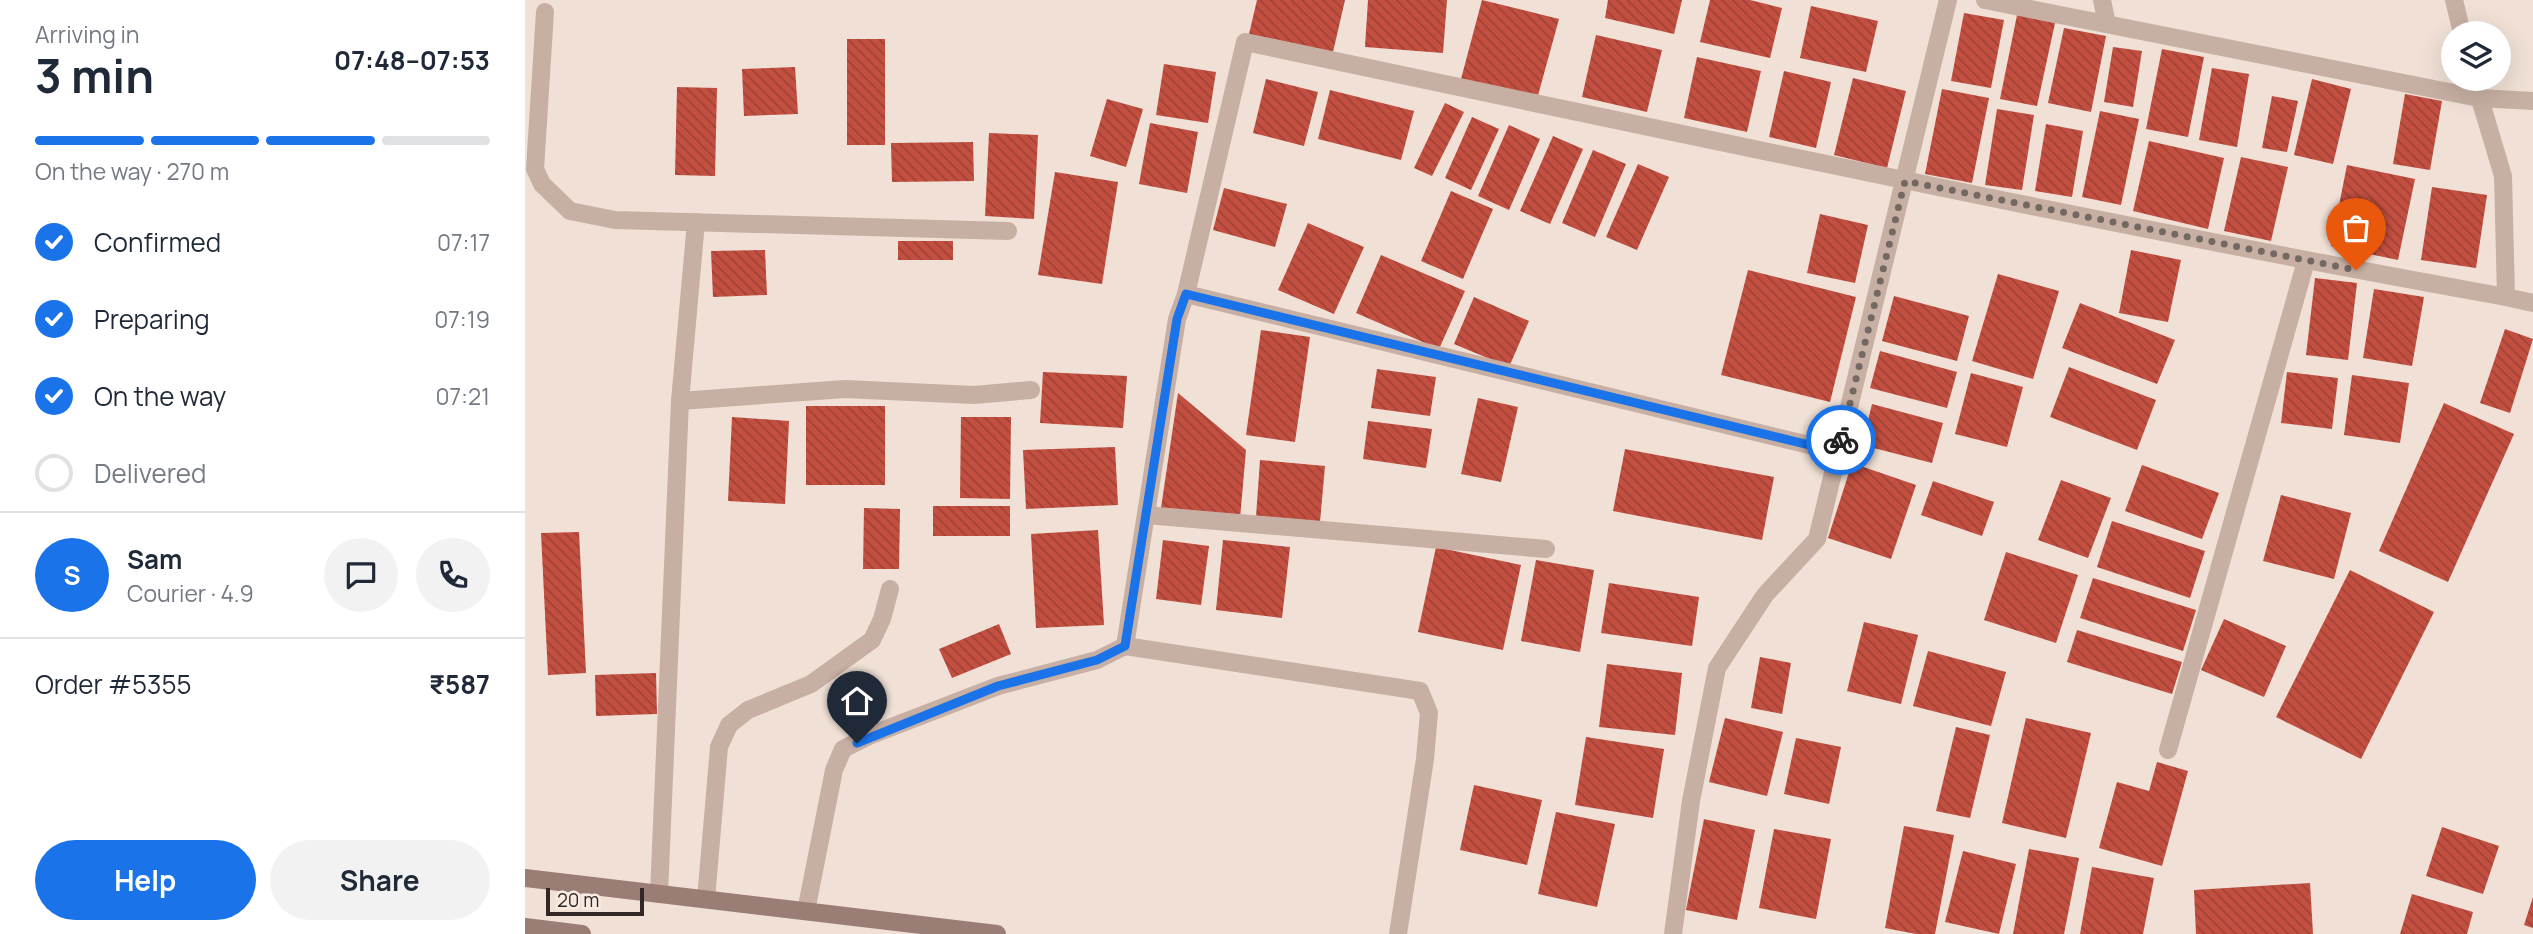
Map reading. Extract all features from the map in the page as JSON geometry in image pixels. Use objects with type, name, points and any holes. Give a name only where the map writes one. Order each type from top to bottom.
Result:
[{"type":"street","points":[[1673,934],[1691,801],[1717,668],[1765,595],[1817,539],[1948,0]]},
{"type":"street","points":[[1985,0],[2479,98],[2533,101]]},
{"type":"street","points":[[2102,0],[2107,24]]},
{"type":"street","points":[[2454,0],[2459,21]]},
{"type":"street","points":[[545,12],[535,169],[542,184],[570,211],[615,220],[1008,232]]},
{"type":"street","points":[[1125,646],[1177,319],[1186,294],[1245,42],[1905,181],[2533,303]]},
{"type":"street","points":[[2477,91],[2503,176],[2506,298]]},
{"type":"street","points":[[659,894],[680,401],[697,222]]},
{"type":"street","points":[[2168,750],[2306,261]]},
{"type":"street","points":[[1186,294],[1838,452]]},
{"type":"street","points":[[680,401],[845,389],[974,395],[1031,390]]},
{"type":"street","points":[[1146,515],[1546,549]]},
{"type":"street","points":[[706,899],[719,747],[729,725],[748,710],[811,684],[872,640],[882,619],[890,589]]},
{"type":"street","points":[[806,911],[834,770],[843,750],[871,736],[998,686],[1097,660],[1125,646],[1420,691],[1429,713],[1425,759],[1398,934]]},
{"type":"street","points":[[525,878],[997,934]]},
{"type":"street","points":[[525,927],[582,934]]},
{"type":"building","points":[[1257,0],[1345,0],[1333,52],[1249,34]]},
{"type":"building","points":[[1368,0],[1447,0],[1443,53],[1365,47]]},
{"type":"building","points":[[1482,0],[1559,19],[1537,99],[1461,79]]},
{"type":"building","points":[[1608,0],[1682,0],[1674,34],[1605,18]]},
{"type":"building","points":[[1710,0],[1750,0],[1782,8],[1770,58],[1700,42]]},
{"type":"building","points":[[1811,6],[1878,21],[1866,72],[1800,58]]},
{"type":"building","points":[[1964,13],[2004,20],[1991,88],[1951,81]]},
{"type":"building","points":[[2017,15],[2055,23],[2037,106],[2000,99]]},
{"type":"building","points":[[2064,28],[2106,36],[2091,112],[2048,103]]},
{"type":"building","points":[[1596,35],[1662,50],[1647,112],[1582,97]]},
{"type":"building","points":[[847,39],[885,39],[885,145],[847,145]]},
{"type":"building","points":[[2113,47],[2142,51],[2133,107],[2104,102]]},
{"type":"building","points":[[2162,49],[2204,57],[2188,137],[2146,129]]},
{"type":"building","points":[[1697,57],[1761,71],[1747,132],[1684,118]]},
{"type":"building","points":[[1164,64],[1216,72],[1208,123],[1156,115]]},
{"type":"building","points":[[795,67],[798,114],[744,116],[742,69]]},
{"type":"building","points":[[2212,68],[2249,74],[2237,147],[2199,140]]},
{"type":"building","points":[[1784,71],[1831,82],[1816,148],[1769,137]]},
{"type":"building","points":[[1853,78],[1906,91],[1887,168],[1834,155]]},
{"type":"building","points":[[1266,79],[1318,92],[1304,146],[1253,133]]},
{"type":"building","points":[[2312,79],[2351,89],[2333,164],[2294,155]]},
{"type":"building","points":[[677,87],[717,88],[715,176],[675,175]]},
{"type":"building","points":[[1942,89],[1989,98],[1972,183],[1925,174]]},
{"type":"building","points":[[1330,90],[1414,111],[1401,160],[1318,139]]},
{"type":"building","points":[[2405,94],[2442,101],[2430,170],[2393,164]]},
{"type":"building","points":[[2272,96],[2298,101],[2287,152],[2262,148]]},
{"type":"building","points":[[1107,99],[1143,109],[1126,167],[1090,156]]},
{"type":"building","points":[[1445,103],[1464,112],[1432,176],[1414,168]]},
{"type":"building","points":[[1997,109],[2034,115],[2022,190],[1985,185]]},
{"type":"building","points":[[2100,111],[2139,119],[2121,205],[2082,197]]},
{"type":"building","points":[[1472,117],[1499,129],[1471,190],[1445,178]]},
{"type":"building","points":[[1150,123],[1198,132],[1187,193],[1139,184]]},
{"type":"building","points":[[2046,124],[2083,131],[2072,197],[2035,191]]},
{"type":"building","points":[[1509,125],[1540,139],[1509,210],[1478,196]]},
{"type":"building","points":[[989,133],[1038,135],[1034,219],[985,216]]},
{"type":"building","points":[[1553,136],[1583,149],[1550,224],[1520,211]]},
{"type":"building","points":[[2149,141],[2224,158],[2208,229],[2133,211]]},
{"type":"building","points":[[973,142],[974,181],[892,182],[891,143]]},
{"type":"building","points":[[1593,150],[1626,164],[1595,237],[1562,223]]},
{"type":"building","points":[[2241,157],[2288,167],[2271,241],[2224,231]]},
{"type":"building","points":[[1638,164],[1669,177],[1637,250],[1606,237]]},
{"type":"building","points":[[2347,165],[2415,179],[2398,260],[2331,246]]},
{"type":"building","points":[[1055,172],[1118,182],[1102,284],[1038,275]]},
{"type":"building","points":[[2432,187],[2487,195],[2476,268],[2421,260]]},
{"type":"building","points":[[1224,188],[1287,204],[1275,247],[1213,230]]},
{"type":"building","points":[[1451,191],[1493,209],[1463,279],[1421,261]]},
{"type":"building","points":[[1820,214],[1868,225],[1855,283],[1807,273]]},
{"type":"building","points":[[1308,223],[1364,247],[1334,314],[1278,290]]},
{"type":"building","points":[[898,241],[953,241],[953,260],[898,260]]},
{"type":"building","points":[[765,250],[767,295],[713,297],[711,251]]},
{"type":"building","points":[[2131,250],[2181,260],[2168,322],[2119,313]]},
{"type":"building","points":[[1381,255],[1465,291],[1439,349],[1356,313]]},
{"type":"building","points":[[1748,270],[1856,297],[1830,402],[1721,375]]},
{"type":"building","points":[[1998,274],[2059,291],[2033,379],[1972,361]]},
{"type":"building","points":[[2315,278],[2357,283],[2348,360],[2306,355]]},
{"type":"building","points":[[2374,289],[2424,297],[2412,366],[2363,358]]},
{"type":"building","points":[[1894,296],[1969,316],[1957,361],[1882,341]]},
{"type":"building","points":[[1474,297],[1529,321],[1509,367],[1454,344]]},
{"type":"building","points":[[2080,303],[2175,340],[2157,384],[2062,348]]},
{"type":"building","points":[[2505,329],[2533,339],[2510,413],[2480,403]]},
{"type":"building","points":[[1261,330],[1310,337],[1295,442],[1246,435]]},
{"type":"building","points":[[1880,351],[1957,372],[1947,408],[1870,388]]},
{"type":"building","points":[[2069,367],[2156,400],[2137,450],[2050,417]]},
{"type":"building","points":[[1377,369],[1436,377],[1430,416],[1371,408]]},
{"type":"building","points":[[1043,372],[1127,376],[1123,428],[1040,423]]},
{"type":"building","points":[[2287,372],[2338,378],[2332,429],[2281,423]]},
{"type":"building","points":[[1971,373],[2023,387],[2007,447],[1955,434]]},
{"type":"building","points":[[2352,375],[2409,383],[2400,443],[2344,435]]},
{"type":"building","points":[[1178,393],[1246,450],[1240,519],[1161,508]]},
{"type":"building","points":[[1478,398],[1518,407],[1501,482],[1461,474]]},
{"type":"building","points":[[2444,403],[2514,434],[2448,582],[2379,551]]},
{"type":"building","points":[[1872,404],[1943,423],[1932,463],[1862,445]]},
{"type":"building","points":[[806,406],[885,406],[885,485],[806,485]]},
{"type":"building","points":[[732,417],[789,421],[785,504],[728,501]]},
{"type":"building","points":[[961,417],[1011,417],[1010,499],[960,498]]},
{"type":"building","points":[[1368,421],[1432,429],[1426,468],[1363,459]]},
{"type":"building","points":[[1115,447],[1118,505],[1026,509],[1023,450]]},
{"type":"building","points":[[1625,449],[1774,477],[1762,540],[1613,511]]},
{"type":"building","points":[[1260,460],[1325,466],[1320,522],[1256,517]]},
{"type":"building","points":[[1852,463],[1916,485],[1891,559],[1828,538]]},
{"type":"building","points":[[2142,465],[2219,493],[2202,539],[2125,511]]},
{"type":"building","points":[[2061,480],[2111,498],[2088,558],[2038,540]]},
{"type":"building","points":[[1933,481],[1994,502],[1982,536],[1921,515]]},
{"type":"building","points":[[2281,495],[2351,513],[2334,579],[2263,561]]},
{"type":"building","points":[[933,506],[1010,506],[1010,536],[933,536]]},
{"type":"building","points":[[864,508],[900,509],[899,569],[863,569]]},
{"type":"building","points":[[2112,521],[2205,551],[2190,598],[2097,567]]},
{"type":"building","points":[[1098,530],[1104,625],[1036,628],[1031,534]]},
{"type":"building","points":[[579,532],[586,673],[548,675],[541,533]]},
{"type":"building","points":[[1163,540],[1209,546],[1201,605],[1156,599]]},
{"type":"building","points":[[1223,540],[1290,547],[1282,618],[1216,610]]},
{"type":"building","points":[[1436,547],[1521,565],[1503,650],[1418,632]]},
{"type":"building","points":[[2006,552],[2078,575],[2056,643],[1984,620]]},
{"type":"building","points":[[1536,560],[1594,570],[1580,652],[1521,641]]},
{"type":"building","points":[[2350,570],[2434,612],[2361,759],[2276,717]]},
{"type":"building","points":[[2093,578],[2196,610],[2183,651],[2080,618]]},
{"type":"building","points":[[1609,583],[1699,597],[1692,646],[1601,633]]},
{"type":"building","points":[[2224,619],[2286,646],[2264,697],[2201,670]]},
{"type":"building","points":[[1864,622],[1918,635],[1901,704],[1847,691]]},
{"type":"building","points":[[999,624],[1011,654],[952,678],[939,649]]},
{"type":"building","points":[[2077,630],[2182,662],[2172,694],[2067,662]]},
{"type":"building","points":[[1928,651],[2006,672],[1991,726],[1913,706]]},
{"type":"building","points":[[1760,657],[1791,663],[1782,714],[1751,708]]},
{"type":"building","points":[[1607,664],[1682,673],[1675,735],[1599,727]]},
{"type":"building","points":[[656,673],[657,714],[596,716],[595,675]]},
{"type":"building","points":[[1725,718],[1783,732],[1767,796],[1709,782]]},
{"type":"building","points":[[2026,718],[2091,733],[2066,838],[2002,823]]},
{"type":"building","points":[[1956,727],[1990,735],[1970,818],[1936,811]]},
{"type":"building","points":[[1586,737],[1664,749],[1653,818],[1575,805]]},
{"type":"building","points":[[1796,738],[1841,747],[1829,804],[1784,794]]},
{"type":"building","points":[[2157,762],[2188,771],[2162,866],[2099,848],[2117,782],[2149,791]]},
{"type":"building","points":[[1474,785],[1542,800],[1527,865],[1460,850]]},
{"type":"building","points":[[1556,812],[1615,824],[1597,907],[1538,894]]},
{"type":"building","points":[[1704,819],[1755,830],[1737,920],[1686,910]]},
{"type":"building","points":[[1904,826],[1954,835],[1935,934],[1916,934],[1885,928]]},
{"type":"building","points":[[2442,827],[2499,846],[2483,894],[2426,876]]},
{"type":"building","points":[[1774,829],[1831,839],[1816,919],[1759,908]]},
{"type":"building","points":[[2029,849],[2079,858],[2064,934],[2013,934]]},
{"type":"building","points":[[1963,851],[2016,864],[1999,934],[1945,922]]},
{"type":"building","points":[[2092,867],[2154,878],[2143,934],[2080,934]]},
{"type":"building","points":[[2310,883],[2313,934],[2196,934],[2194,890]]},
{"type":"building","points":[[2412,894],[2473,912],[2467,934],[2400,934]]},
{"type":"building","points":[[2533,897],[2533,928],[2524,925]]},
{"type":"way so far","points":[[1841,440],[1905,181],[2356,270]]},
{"type":"route","points":[[857,743],[998,686],[1097,660],[1125,646],[1177,319],[1186,294],[1838,452],[1841,440]]}]
